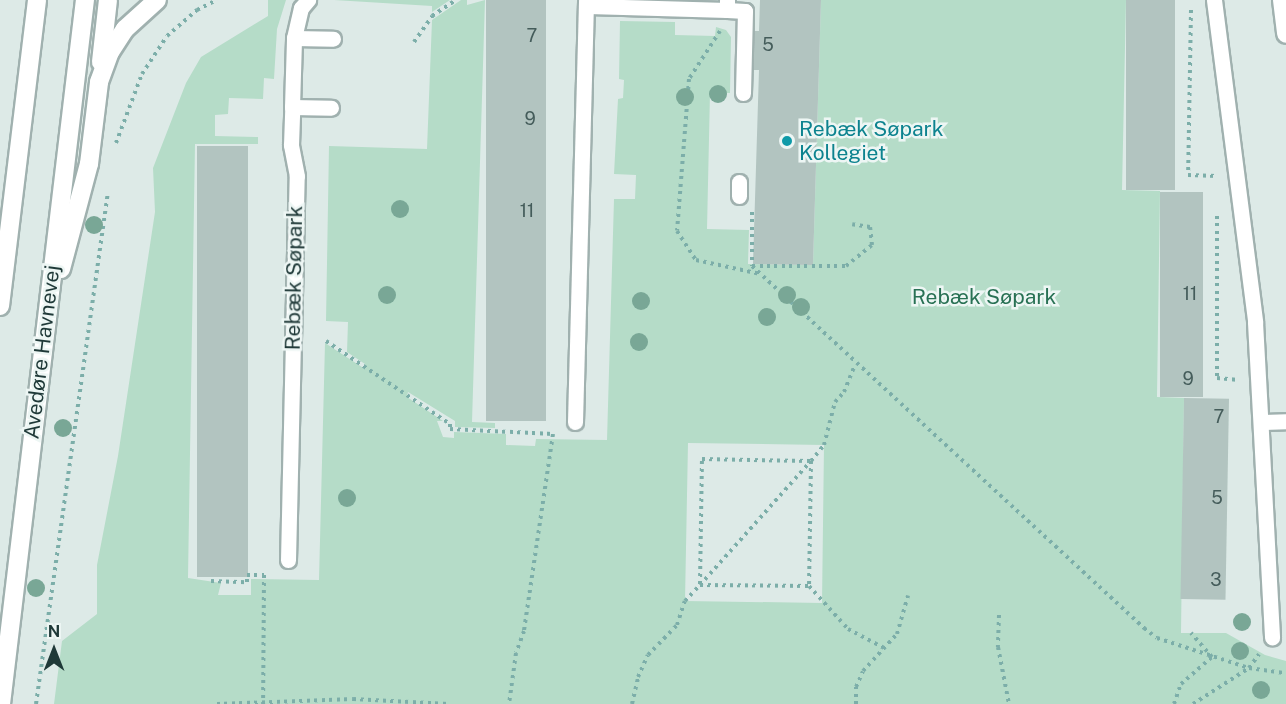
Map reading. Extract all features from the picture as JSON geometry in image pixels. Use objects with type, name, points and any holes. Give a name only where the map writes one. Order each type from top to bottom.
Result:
[{"type":"street","points":[[0,306],[37,0]]},
{"type":"street","name":"Avedøre Havnevej","points":[[1,704],[84,0]]},
{"type":"street","points":[[44,335],[89,164],[108,0]]},
{"type":"street","points":[[99,82],[110,52],[125,28],[157,0]]},
{"type":"street","points":[[1282,0],[1286,34]]},
{"type":"lane","name":"Rebæk Søpark","points":[[288,560],[297,176],[291,145],[294,38],[301,8],[308,0]]},
{"type":"lane","points":[[1214,0],[1260,382],[1272,638]]},
{"type":"lane","points":[[575,422],[587,3],[727,5],[745,11],[743,93]]},
{"type":"lane","points":[[294,38],[333,39]]},
{"type":"lane","points":[[292,107],[330,108]]},
{"type":"lane","points":[[1263,422],[1286,421]]},
{"type":"path","points":[[113,152],[142,74],[167,36],[197,10],[217,0]]},
{"type":"path","points":[[414,42],[432,16],[456,0]]},
{"type":"path","points":[[1191,0],[1188,175],[1236,176]]},
{"type":"path","points":[[727,5],[720,32],[689,79],[677,231],[696,260],[760,274]]},
{"type":"path","points":[[1217,176],[1217,188]]},
{"type":"path","points":[[36,704],[108,187]]},
{"type":"path","points":[[1217,212],[1217,378],[1260,382]]},
{"type":"path","points":[[752,266],[846,266],[872,245],[870,227],[852,224]]},
{"type":"path","points":[[752,231],[752,266],[855,365],[1144,628],[1157,638],[1212,657],[1249,668],[1286,673]]},
{"type":"path","points":[[326,341],[450,424],[450,429],[553,434],[524,631],[516,653],[509,704]]},
{"type":"path","points":[[632,704],[638,677],[648,656],[677,626],[685,601],[825,445],[835,402],[844,392],[855,365]]},
{"type":"path","points":[[700,585],[702,459],[811,461]]},
{"type":"path","points":[[811,461],[809,586],[848,629],[886,649]]},
{"type":"path","points":[[211,581],[248,582],[248,575],[264,575],[263,703]]},
{"type":"path","points":[[700,585],[809,586]]},
{"type":"path","points":[[856,704],[856,687],[862,671],[886,649],[905,616],[908,597]]},
{"type":"path","points":[[999,615],[998,646],[1009,704]]},
{"type":"path","points":[[1191,633],[1212,657]]},
{"type":"path","points":[[1174,704],[1181,684],[1212,657]]},
{"type":"path","points":[[1193,704],[1249,668]]},
{"type":"path","points":[[217,704],[353,699],[449,704]]},
{"type":"green space","points":[[268,0],[286,0],[277,29],[274,79],[264,78],[263,99],[229,98],[228,114],[215,115],[215,136],[258,137],[258,144],[195,144],[188,578],[221,583],[218,595],[251,595],[251,579],[319,580],[325,343],[365,369],[365,364],[347,352],[348,322],[326,321],[329,146],[427,149],[432,20],[461,0],[467,0],[467,5],[485,0],[472,422],[495,423],[495,428],[455,427],[455,421],[408,392],[407,397],[443,421],[437,421],[443,437],[454,438],[454,432],[506,434],[506,445],[535,446],[536,439],[607,440],[614,199],[635,199],[636,175],[614,174],[618,99],[623,98],[624,80],[619,79],[620,21],[675,22],[675,35],[715,36],[716,27],[726,30],[731,37],[730,93],[710,93],[707,229],[749,230],[748,264],[813,265],[821,0],[1126,0],[1122,190],[1160,191],[1157,397],[1184,398],[1181,633],[1226,633],[1265,655],[1286,661],[1286,704],[54,704],[62,641],[97,614],[97,565],[118,456],[155,212],[153,168],[186,83],[201,57],[268,16]],"holes":[[[688,443],[824,445],[822,603],[685,601]]]},
{"type":"green space","points":[[334,0],[450,0],[432,12],[432,6]]},
{"type":"building","points":[[486,0],[546,0],[546,421],[486,421]]},
{"type":"building","name":"Rebæk Søpark Kollegiet","points":[[760,0],[821,0],[813,265],[753,264],[759,70],[753,70],[754,31],[759,31]]},
{"type":"building","points":[[1126,0],[1175,0],[1175,190],[1126,190]]},
{"type":"building","points":[[197,146],[248,146],[248,577],[197,577]]},
{"type":"building","points":[[1160,192],[1203,192],[1203,397],[1160,397]]},
{"type":"building","points":[[1184,398],[1229,399],[1225,600],[1180,599]]},
{"type":"place","name":"Rebæk Søpark Kollegiet","points":[[787,141]]}]
